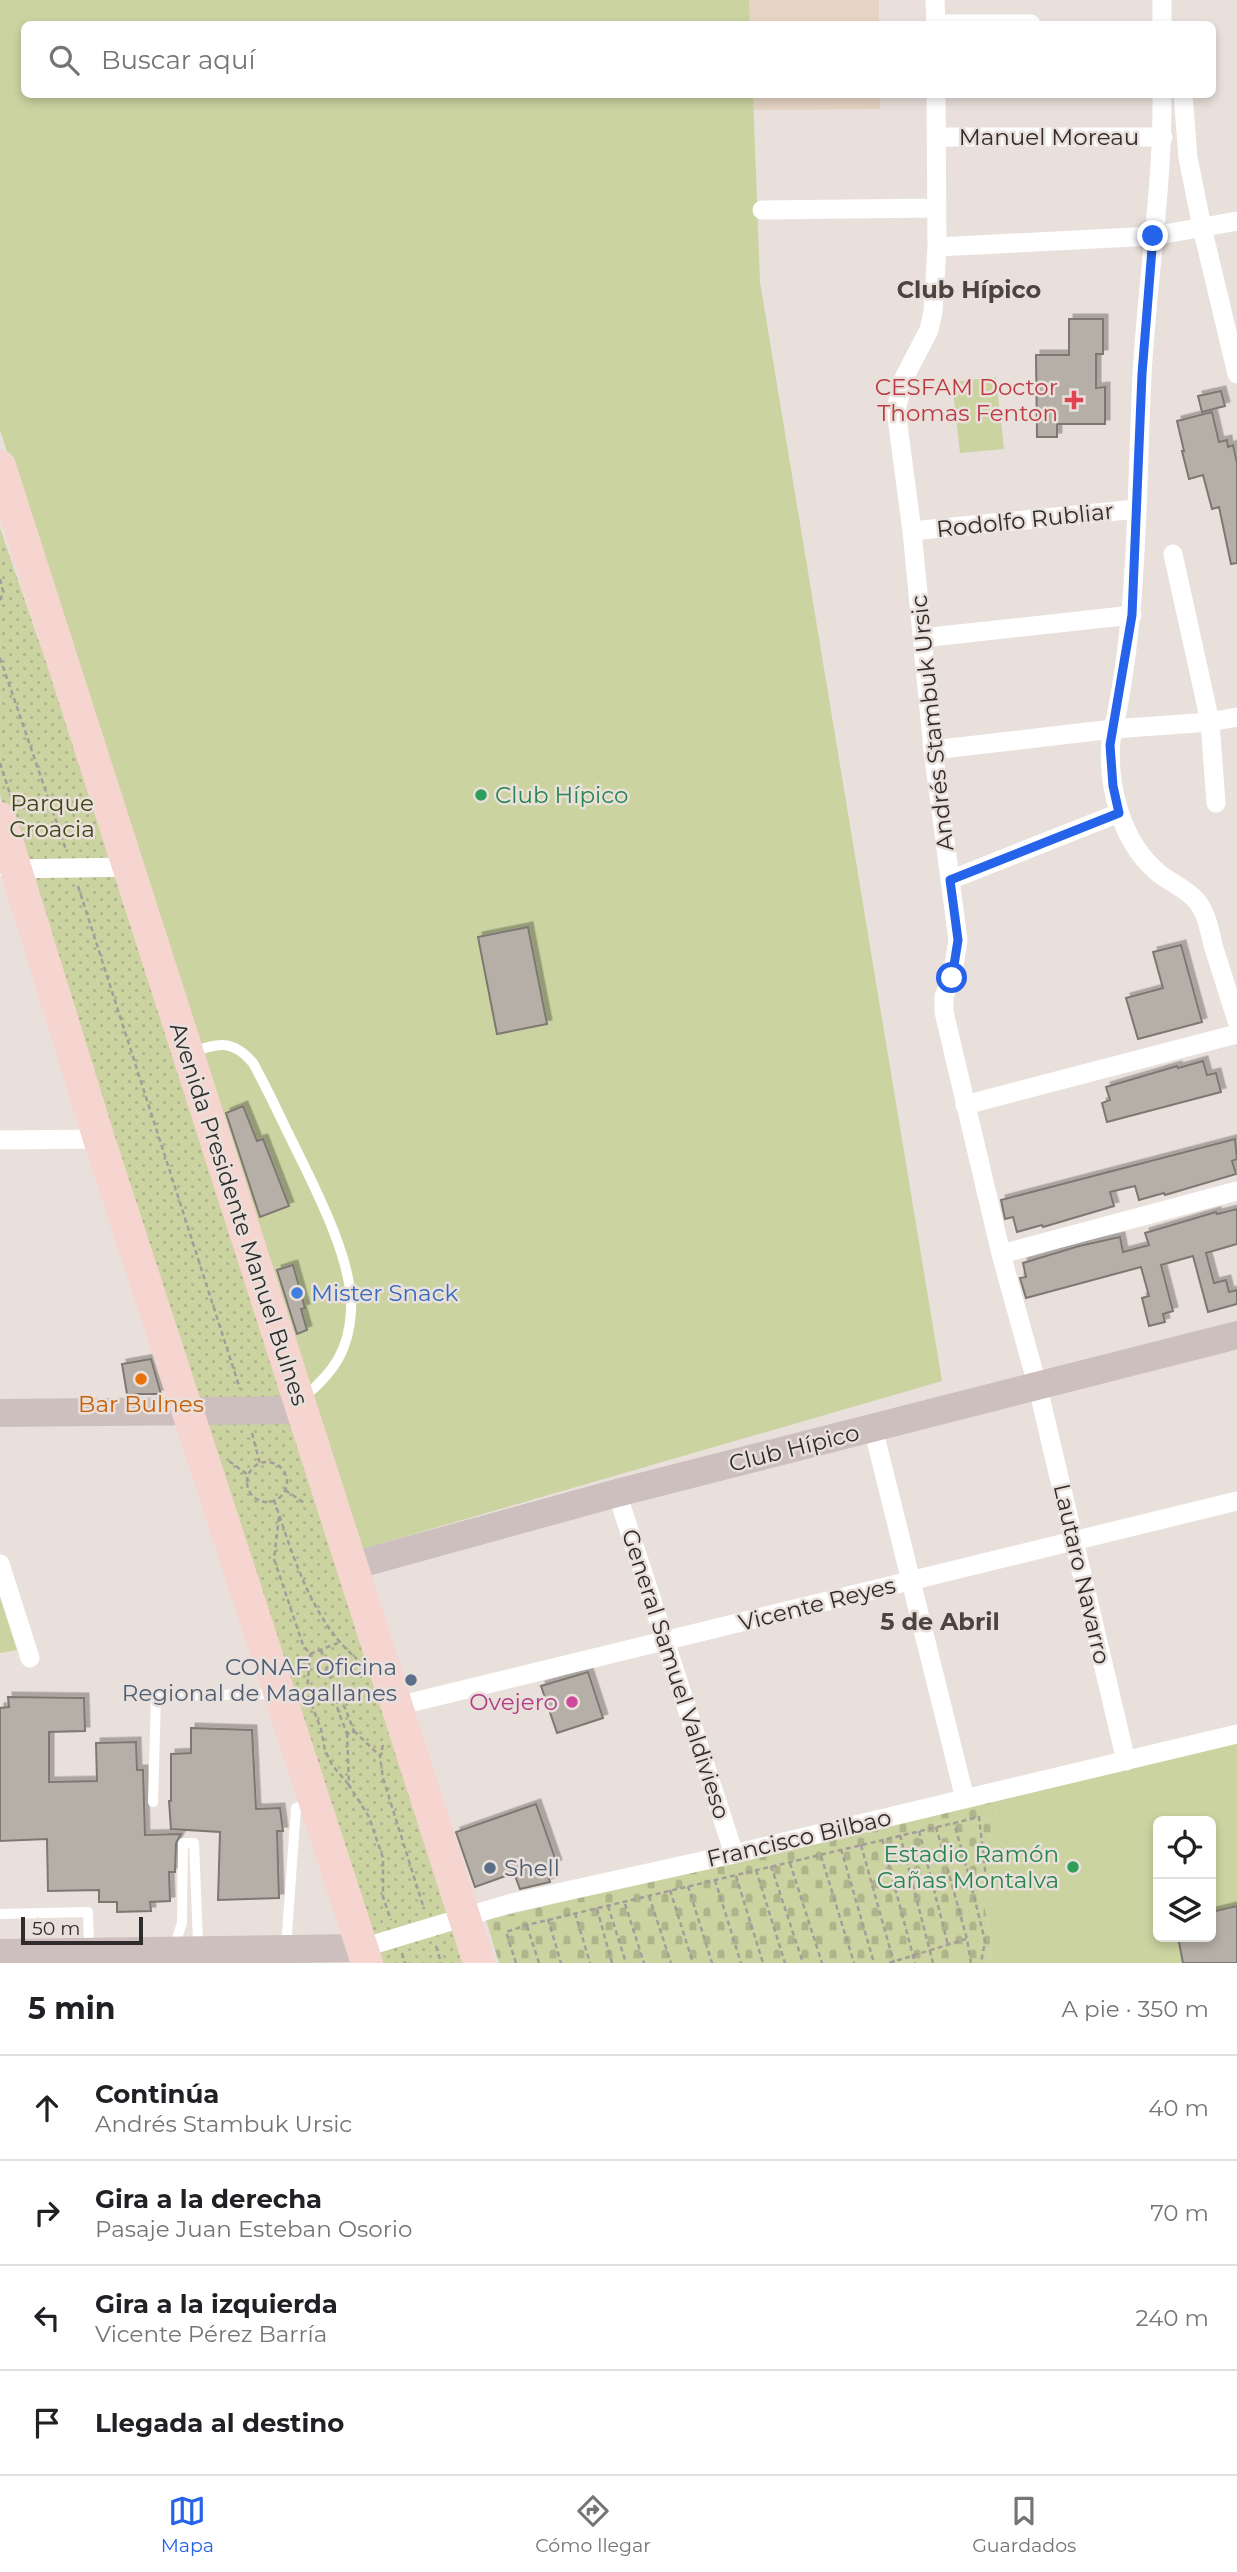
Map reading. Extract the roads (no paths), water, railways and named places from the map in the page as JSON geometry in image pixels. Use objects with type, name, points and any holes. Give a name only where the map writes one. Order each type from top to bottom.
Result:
[{"type":"main road","name":"Avenida Presidente Manuel Bulnes","points":[[0,466],[479,1963]]},
{"type":"main road","points":[[0,818],[8,869],[99,1139],[365,1956]]},
{"type":"street","points":[[935,0],[936,21]]},
{"type":"street","points":[[1162,0],[1162,21]]},
{"type":"street","name":"Andrés Stambuk Ursic","points":[[936,98],[937,247],[933,312],[929,330],[904,378],[896,410],[912,531],[933,750],[958,940],[952,978],[944,996],[944,1012],[1001,1254],[1038,1388]]},
{"type":"street","points":[[1163,98],[1163,137],[1142,374],[1132,615],[1113,730],[1113,786],[1119,813],[1146,861],[1202,907],[1237,1021]]},
{"type":"street","points":[[1183,98],[1188,158],[1237,374]]},
{"type":"street","name":"Manuel Moreau","points":[[936,137],[1163,137]]},
{"type":"street","points":[[762,210],[936,208]]},
{"type":"street","points":[[937,247],[1153,236],[1237,220]]},
{"type":"street","name":"Rodolfo Rubliar","points":[[912,531],[1137,509]]},
{"type":"street","points":[[1174,554],[1210,722],[1216,803]]},
{"type":"street","points":[[922,638],[1132,615]]},
{"type":"street","points":[[933,750],[1237,717]]},
{"type":"street","points":[[950,880],[1119,813]]},
{"type":"street","points":[[8,869],[128,867]]},
{"type":"street","points":[[964,1105],[1237,1034]]},
{"type":"street","points":[[0,1140],[99,1139]]},
{"type":"street","points":[[1001,1254],[1237,1191]]},
{"type":"street","name":"Club Hípico","points":[[352,1566],[617,1493],[1038,1388],[1237,1335]]},
{"type":"street","name":"Lautaro Navarro","points":[[1038,1388],[1126,1761]]},
{"type":"street","points":[[0,1413],[247,1411],[300,1406]]},
{"type":"street","points":[[873,1428],[965,1799]]},
{"type":"street","name":"General Samuel Valdivieso","points":[[617,1493],[734,1854]]},
{"type":"street","name":"Vicente Reyes","points":[[397,1706],[1237,1501]]},
{"type":"street","points":[[0,1564],[30,1658]]},
{"type":"street","name":"Francisco Bilbao","points":[[365,1956],[397,1938],[464,1916],[1237,1734]]},
{"type":"street","points":[[0,1953],[60,1958],[89,1952],[158,1955],[291,1949],[365,1956]]},
{"type":"lane","points":[[188,1054],[215,1044],[223,1044],[238,1049],[253,1063],[323,1205],[345,1266],[352,1302],[347,1339],[338,1360],[325,1379],[300,1406]]},
{"type":"lane","points":[[153,1802],[156,1696],[281,1694]]},
{"type":"lane","points":[[291,1949],[286,1933],[296,1808],[315,1801]]},
{"type":"lane","points":[[158,1955],[183,1923],[183,1843],[194,1843],[198,1942],[205,1951]]},
{"type":"lane","points":[[0,1914],[88,1912],[89,1952]]},
{"type":"place","name":"CESFAM Doctor Thomas Fenton","points":[[1074,400]]},
{"type":"place","name":"Club Hípico","points":[[481,795]]},
{"type":"place","name":"Mister Snack","points":[[297,1293]]},
{"type":"place","name":"Bar Bulnes","points":[[141,1379]]},
{"type":"place","name":"CONAF Oficina Regional de Magallanes","points":[[411,1680]]},
{"type":"place","name":"Ovejero","points":[[572,1702]]},
{"type":"place","name":"Estadio Ramón Cañas Montalva","points":[[1073,1867]]},
{"type":"place","name":"Shell","points":[[490,1868]]},
{"type":"district","name":"Club Hípico","points":[[969,290]]},
{"type":"district","name":"5 de Abril","points":[[940,1622]]},
{"type":"park label","name":"Parque Croacia","points":[[52,816]]}]
